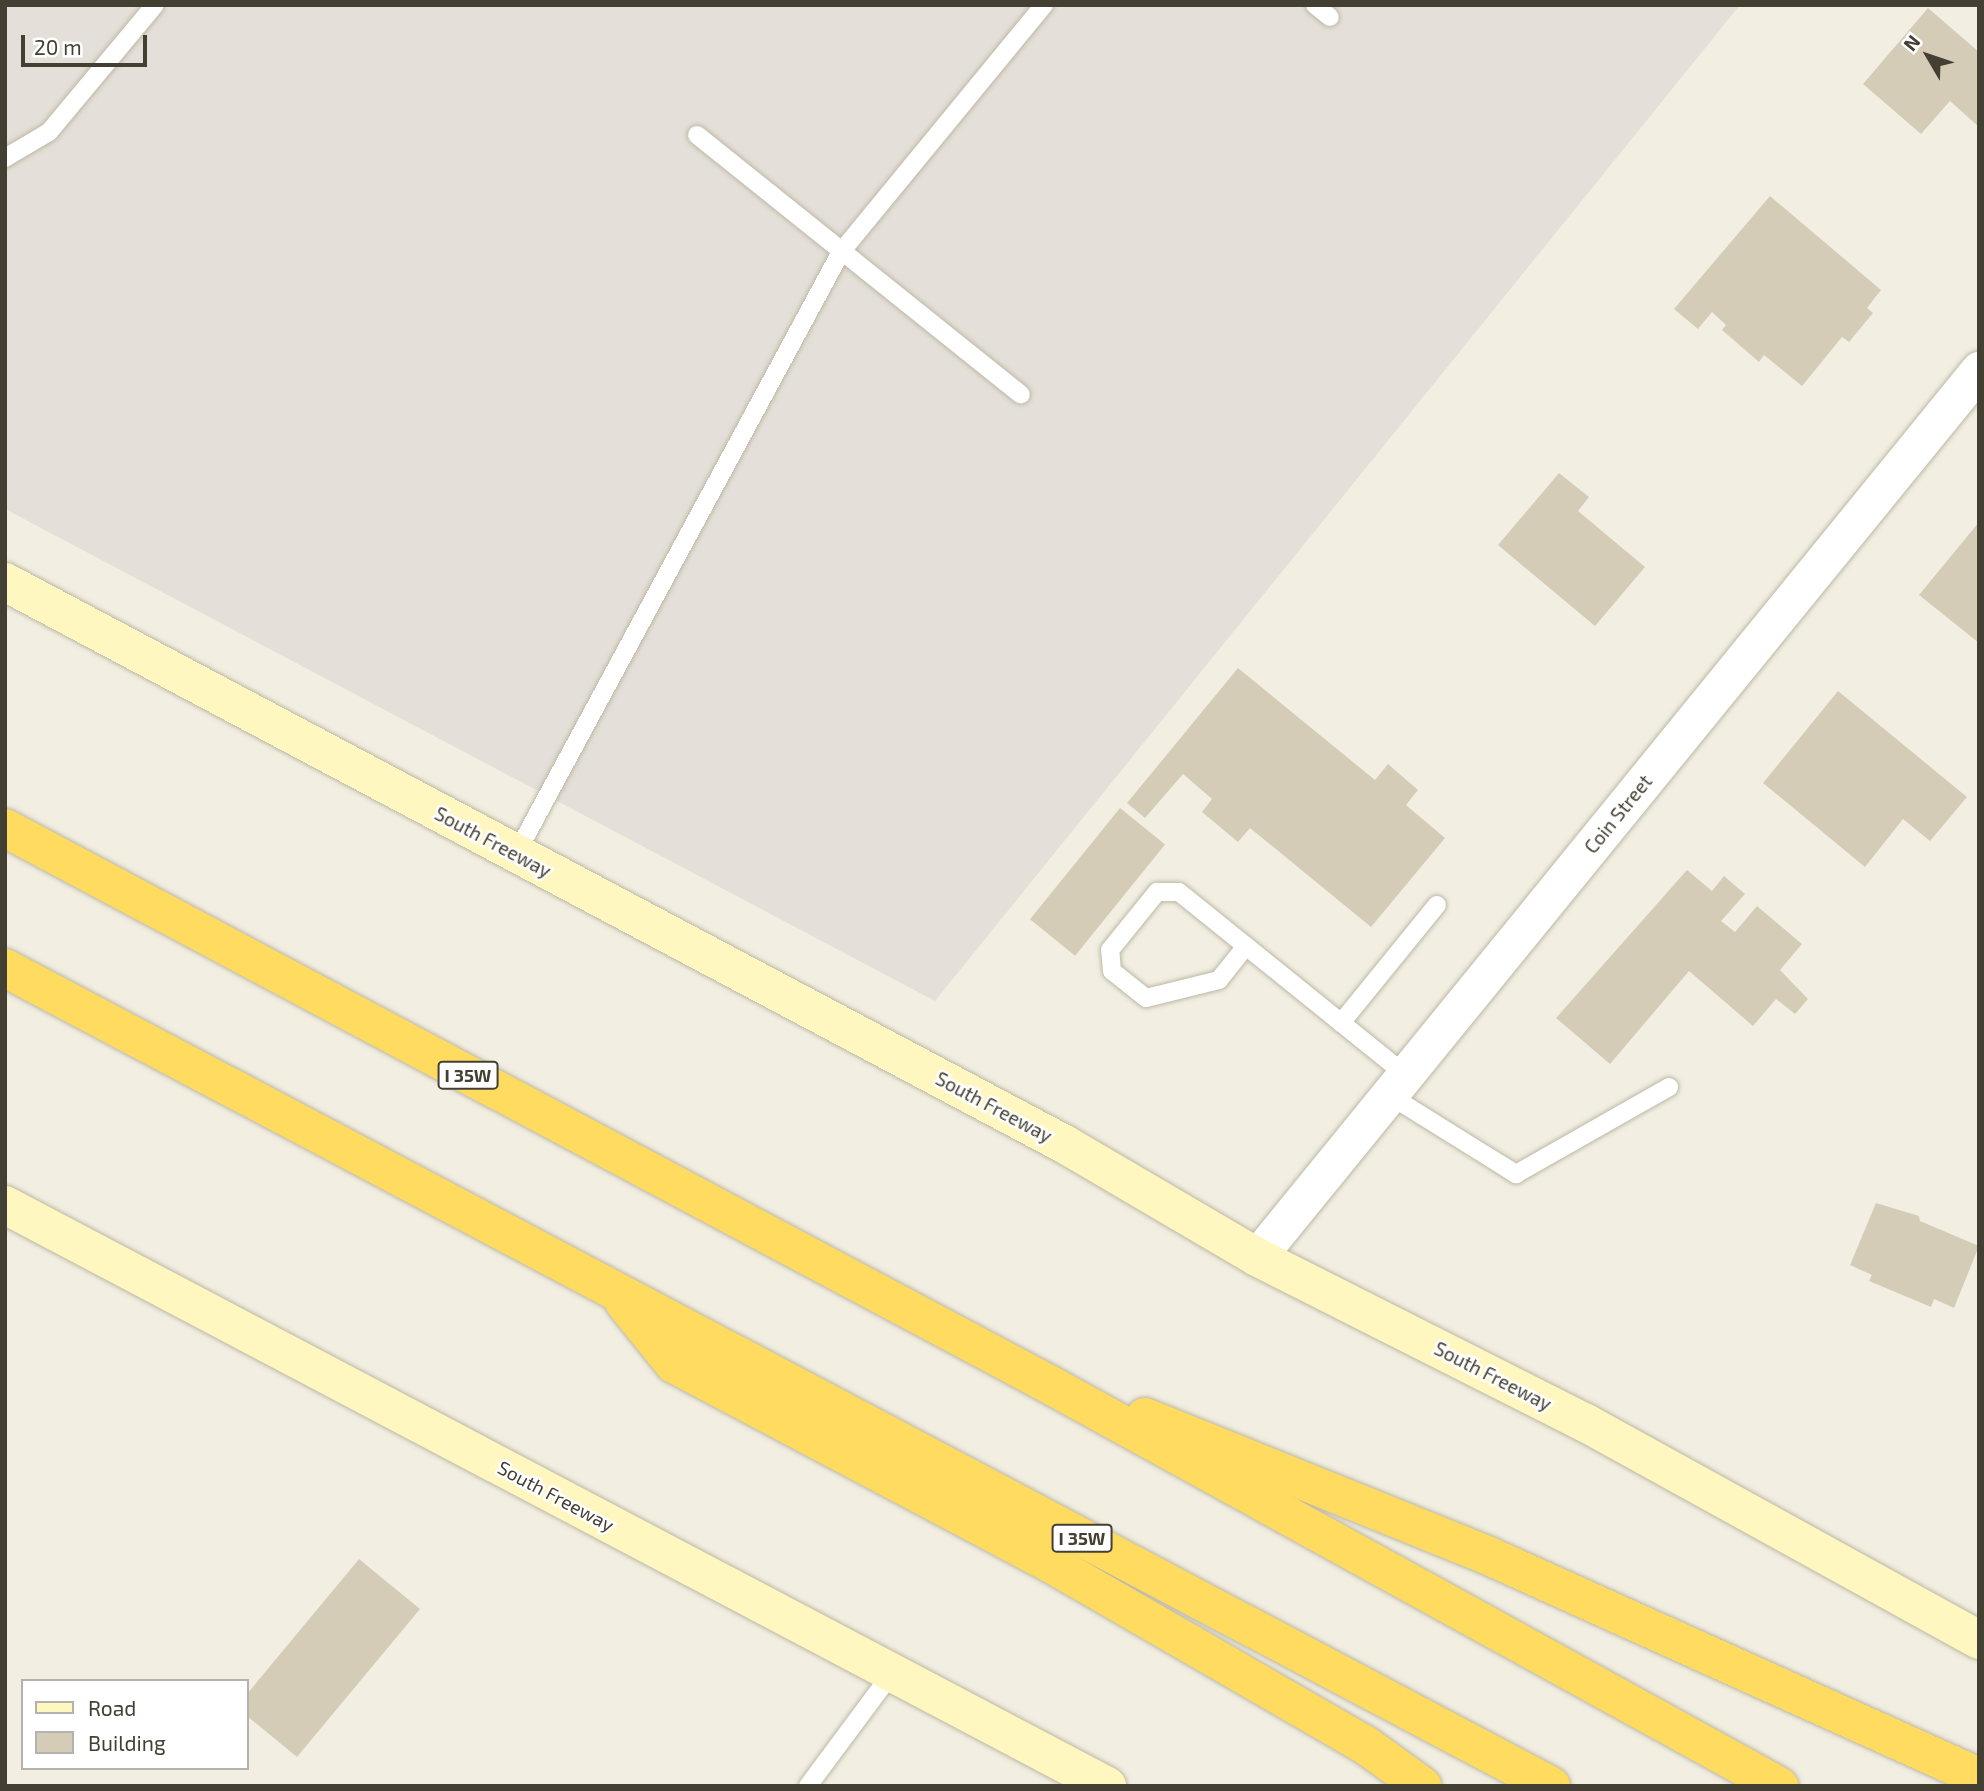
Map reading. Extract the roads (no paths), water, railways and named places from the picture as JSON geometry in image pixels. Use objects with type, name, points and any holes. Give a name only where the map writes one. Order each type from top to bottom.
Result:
[{"type":"highway","name":"I 35W","points":[[5,828],[1054,1387],[1779,1786]]},
{"type":"highway","name":"I 35W","points":[[5,968],[1550,1786]]},
{"type":"highway","points":[[614,1289],[674,1364],[1050,1563],[1364,1744],[1422,1786]]},
{"type":"highway","points":[[1054,1387],[1181,1429],[1489,1556],[1979,1777]]},
{"type":"main road","name":"South Freeway","points":[[5,582],[1066,1145],[1257,1257],[1586,1423],[1979,1640]]},
{"type":"main road","name":"South Freeway","points":[[5,1205],[1107,1786]]},
{"type":"street","name":"Coin Street","points":[[1257,1257],[1979,370]]},
{"type":"lane","points":[[5,158],[49,132],[155,5]]},
{"type":"lane","points":[[516,854],[841,252],[1044,5]]},
{"type":"lane","points":[[1315,5],[1330,18]]},
{"type":"lane","points":[[697,135],[1021,395]]},
{"type":"lane","points":[[1247,946],[1219,980],[1146,999],[1112,971],[1110,950],[1157,892],[1179,892],[1247,946],[1341,1023],[1397,1085],[1516,1174],[1669,1087]]},
{"type":"lane","points":[[1341,1023],[1437,905]]},
{"type":"lane","points":[[808,1786],[892,1673]]}]
